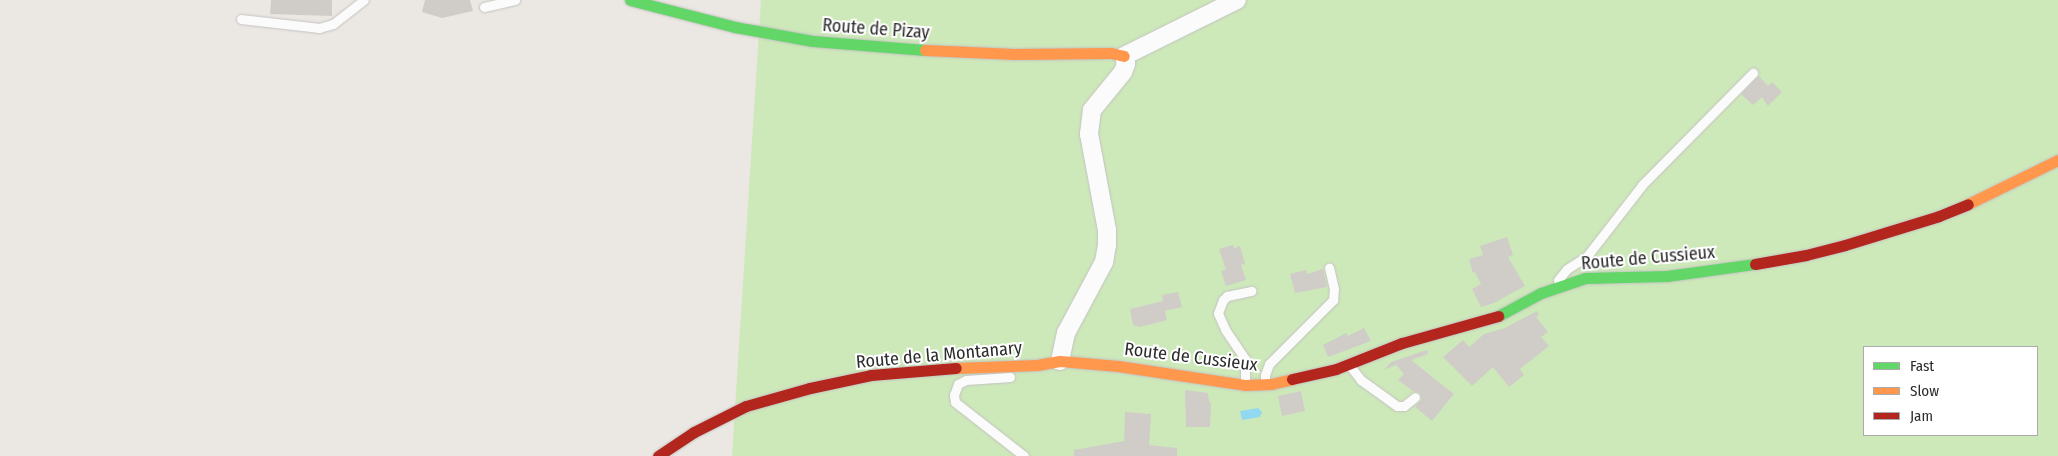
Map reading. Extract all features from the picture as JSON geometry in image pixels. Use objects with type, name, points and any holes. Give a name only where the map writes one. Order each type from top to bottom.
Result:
[{"type":"street","name":"Route de Pizay","points":[[630,0],[735,27],[813,42],[1014,54],[1111,53],[1124,56]]},
{"type":"street","points":[[1060,362],[1066,333],[1104,262],[1107,230],[1089,134],[1089,121],[1092,110],[1124,72],[1126,64],[1124,56],[1237,0]]},
{"type":"street","name":"Route de Cussieux","points":[[1060,362],[1127,367],[1245,385],[1265,384],[1311,375],[1349,364],[1402,343],[1499,316],[1557,288],[1585,278],[1667,276],[1713,271],[1806,255],[1939,216],[1986,197],[2058,160]]},
{"type":"street","name":"Route de la Montanary","points":[[658,456],[694,432],[746,406],[810,388],[871,375],[1060,362]]},
{"type":"lane","points":[[241,19],[319,28],[333,24],[364,0]]},
{"type":"lane","points":[[484,7],[515,0]]},
{"type":"lane","points":[[1557,288],[1559,278],[1587,256],[1642,185],[1753,72]]},
{"type":"lane","points":[[1265,384],[1265,375],[1269,364],[1333,300],[1334,289],[1329,268]]},
{"type":"lane","points":[[1245,385],[1245,358],[1225,329],[1218,313],[1222,300],[1227,296],[1251,292]]},
{"type":"lane","points":[[1349,364],[1352,371],[1361,380],[1397,406],[1404,406],[1415,397]]},
{"type":"lane","points":[[1017,365],[1014,375],[1010,377],[966,380],[958,384],[954,395],[955,402],[1024,456]]},
{"type":"green space","points":[[761,0],[2058,0],[2058,456],[732,456]]},
{"type":"water","points":[[1258,408],[1262,412],[1260,417],[1242,420],[1240,411]]},
{"type":"building","points":[[271,0],[332,0],[332,16],[270,14]]},
{"type":"building","points":[[425,0],[470,0],[473,11],[442,18],[422,12]]},
{"type":"building","points":[[1759,76],[1768,86],[1772,82],[1782,92],[1768,106],[1762,97],[1753,105],[1741,94]]},
{"type":"building","points":[[1507,237],[1513,255],[1508,257],[1525,286],[1494,303],[1481,307],[1472,289],[1481,284],[1475,272],[1473,273],[1469,259],[1483,255],[1480,246]]},
{"type":"building","points":[[1233,245],[1234,248],[1240,246],[1245,264],[1241,265],[1246,280],[1226,286],[1221,271],[1226,270],[1219,249]]},
{"type":"building","points":[[1323,269],[1327,287],[1295,293],[1290,274],[1306,270],[1307,274]]},
{"type":"building","points":[[1178,292],[1182,307],[1165,311],[1167,320],[1140,327],[1133,325],[1130,309],[1163,301],[1162,295]]},
{"type":"building","points":[[1537,311],[1539,315],[1536,317],[1548,332],[1541,337],[1549,346],[1520,369],[1524,375],[1509,387],[1493,367],[1472,386],[1443,357],[1463,340],[1469,347],[1484,334],[1505,328]]},
{"type":"building","points":[[1364,328],[1371,341],[1328,357],[1323,345],[1346,333],[1348,336]]},
{"type":"building","points":[[1427,350],[1428,354],[1411,360],[1454,394],[1432,421],[1415,407],[1422,399],[1420,393],[1413,391],[1398,380],[1404,374],[1396,365],[1384,370],[1391,362]]},
{"type":"building","points":[[1185,390],[1208,393],[1209,402],[1211,402],[1210,427],[1186,427]]},
{"type":"building","points":[[1301,391],[1305,411],[1282,416],[1278,396]]},
{"type":"building","points":[[1125,412],[1151,414],[1149,445],[1177,448],[1177,456],[1074,456],[1074,450],[1124,441]]},
{"type":"traffic: fast","points":[[630,0],[735,27],[813,41],[925,50]]},
{"type":"traffic: fast","points":[[1498,316],[1541,293],[1585,278],[1667,276],[1755,264]]},
{"type":"traffic: slow","points":[[925,50],[1014,54],[1111,53],[1124,56]]},
{"type":"traffic: slow","points":[[1968,204],[2058,160]]},
{"type":"traffic: slow","points":[[956,368],[1037,365],[1060,361],[1118,366],[1245,385],[1271,384],[1292,379]]},
{"type":"traffic: jam","points":[[1755,264],[1806,255],[1845,245],[1939,216],[1968,204]]},
{"type":"traffic: jam","points":[[1292,379],[1336,369],[1402,343],[1498,316]]},
{"type":"traffic: jam","points":[[658,456],[694,432],[746,406],[810,388],[871,375],[956,368]]}]
